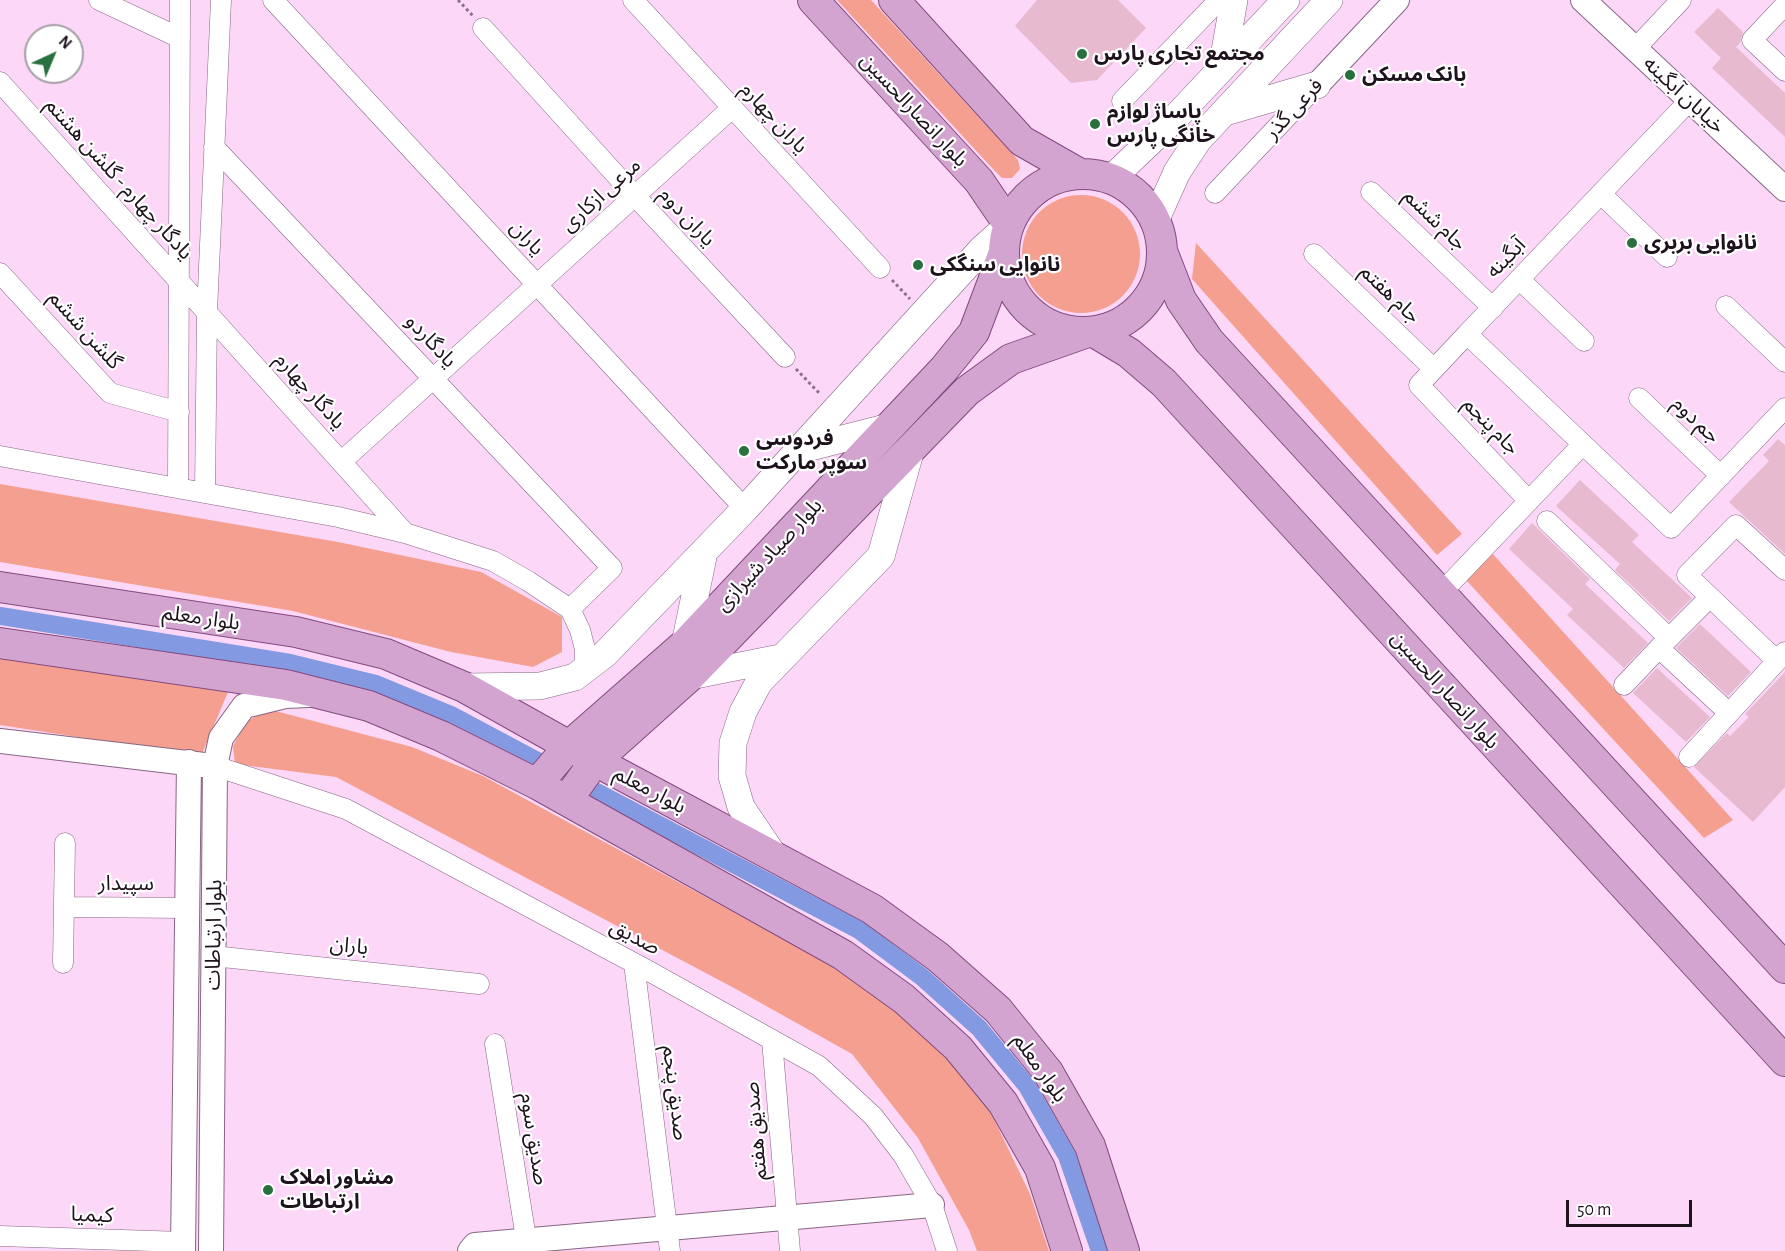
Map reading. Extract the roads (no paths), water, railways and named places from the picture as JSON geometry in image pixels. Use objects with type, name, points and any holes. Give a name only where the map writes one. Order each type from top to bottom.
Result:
[{"type":"main road","name":"بلوار انصارالحسین","points":[[813,0],[979,181],[1008,225]]},
{"type":"main road","points":[[894,0],[1022,141],[1080,174]]},
{"type":"main road","points":[[1222,68],[1234,0]]},
{"type":"main road","points":[[1111,179],[1174,119],[1286,0]]},
{"type":"main road","points":[[1155,221],[1177,172],[1198,140],[1329,0]]},
{"type":"main road","points":[[1224,112],[1317,85]]},
{"type":"main road","points":[[1080,174],[1111,179],[1129,189],[1144,203],[1155,221],[1162,251],[1161,268],[1156,284],[1137,311],[1110,328],[1089,332],[1060,329],[1038,319],[1020,302],[1008,280],[1003,255],[1008,225],[1015,211],[1037,189],[1050,181],[1080,174]]},
{"type":"main road","points":[[464,687],[540,686],[575,677],[605,654],[745,509],[982,249],[1008,225]]},
{"type":"main road","points":[[1162,251],[1181,300],[1209,341],[1784,966]]},
{"type":"main road","name":"بلوار صیاد شیرازی","points":[[537,784],[569,746],[685,644],[944,369],[974,332],[1003,255]]},
{"type":"main road","name":"بلوار صیاد شیرازی","points":[[567,800],[595,761],[690,676],[967,391],[1011,359],[1089,332]]},
{"type":"main road","name":"بلوار انصار الحسین","points":[[1089,332],[1129,353],[1164,383],[1785,1061]]},
{"type":"main road","points":[[799,450],[890,427]]},
{"type":"main road","points":[[774,856],[741,807],[732,776],[733,742],[743,711],[759,682],[780,658],[881,556],[911,449]]},
{"type":"main road","points":[[685,644],[704,552]]},
{"type":"main road","name":"بلوار معلم","points":[[0,587],[296,632],[386,654],[464,687],[595,761],[872,909],[938,957],[998,1010],[1048,1072],[1090,1146],[1125,1251]]},
{"type":"main road","points":[[0,643],[286,685],[369,706],[441,736],[537,784],[843,955],[904,999],[951,1041],[1003,1103],[1040,1168],[1067,1251]]},
{"type":"main road","points":[[690,676],[780,658]]},
{"type":"street","points":[[99,0],[180,38]]},
{"type":"street","points":[[178,487],[180,0]]},
{"type":"street","points":[[205,492],[207,312],[221,0]]},
{"type":"street","name":"یاران","points":[[273,0],[745,509]]},
{"type":"street","name":"یاران چهارم","points":[[633,0],[880,268]]},
{"type":"street","points":[[1122,101],[1219,0]]},
{"type":"street","name":"فرعی گذر","points":[[1215,193],[1397,0]]},
{"type":"street","name":"خیابان آبگینه","points":[[1583,0],[1785,189]]},
{"type":"street","points":[[1635,49],[1681,0]]},
{"type":"street","points":[[1785,5],[1752,40],[1785,71]]},
{"type":"street","name":"یاران دوم","points":[[483,28],[784,357]]},
{"type":"street","name":"یادگار چهارم - گلشن هشتم","points":[[2,87],[179,281]]},
{"type":"street","name":"آبگینه","points":[[1419,385],[1690,100]]},
{"type":"street","name":"مرعی ازکاری","points":[[341,462],[732,108]]},
{"type":"street","name":"یادگار‌دو","points":[[214,147],[612,568],[570,609]]},
{"type":"street","name":"جام ششم","points":[[1371,192],[1492,308]]},
{"type":"street","points":[[1601,194],[1667,257]]},
{"type":"street","name":"جام هفتم","points":[[1314,254],[1434,369]]},
{"type":"street","name":"گلشن ششم","points":[[0,273],[110,393],[179,412]]},
{"type":"street","points":[[1520,279],[1584,341]]},
{"type":"street","name":"یادگار چهارم","points":[[179,281],[405,533]]},
{"type":"street","points":[[1726,306],[1785,362]]},
{"type":"street","points":[[1467,334],[1671,528],[1785,408]]},
{"type":"street","name":"جام پنجم","points":[[1419,385],[1529,501]]},
{"type":"street","name":"جم دوم","points":[[1639,398],[1721,476]]},
{"type":"street","points":[[1441,593],[1583,444]]},
{"type":"street","points":[[0,456],[338,517],[405,533],[493,561],[570,609],[580,630],[585,649],[585,669]]},
{"type":"street","points":[[1547,521],[1729,713]]},
{"type":"street","points":[[1689,757],[1781,657],[1687,575],[1736,525],[1785,570]]},
{"type":"street","points":[[1624,685],[1710,597]]},
{"type":"street","name":"بلوار ارتباطات","points":[[211,1246],[215,766],[221,738],[244,706],[285,696],[322,694]]},
{"type":"street","points":[[0,741],[215,766]]},
{"type":"street","name":"بلوار ارتباطات","points":[[183,1246],[189,762]]},
{"type":"street","name":"صدیق","points":[[215,766],[346,809],[634,963],[819,1066],[873,1116],[903,1155],[932,1205],[948,1251]]},
{"type":"street","points":[[63,963],[65,843]]},
{"type":"street","name":"سپیدار","points":[[64,908],[187,908]]},
{"type":"street","name":"باران","points":[[213,956],[479,984]]},
{"type":"street","name":"صدیق پنجم","points":[[634,963],[669,1240]]},
{"type":"street","name":"صدیق هفتم","points":[[772,1040],[790,1251]]},
{"type":"street","name":"صدیق سوم","points":[[495,1044],[527,1246]]},
{"type":"street","points":[[470,1251],[475,1245],[527,1246],[669,1240],[787,1218],[932,1205]]},
{"type":"street","name":"کیمیا","points":[[0,1236],[183,1246]]},
{"type":"street","points":[[183,1246],[211,1246]]},
{"type":"waterway","points":[[0,616],[290,663],[376,684],[451,715],[541,763]]},
{"type":"waterway","points":[[589,788],[859,930],[922,977],[979,1028],[1027,1086],[1067,1156],[1100,1251]]},
{"type":"place","name":"مجتمع تجاری پارس","points":[[1082,54]]},
{"type":"place","name":"بانک مسکن","points":[[1350,75]]},
{"type":"place","name":"پاساژ لوازم خانگی پارس","points":[[1095,124]]},
{"type":"place","name":"نانوایی بربری","points":[[1632,243]]},
{"type":"place","name":"نانوایی سنگکی","points":[[918,265]]},
{"type":"place","name":"فردوسی سوپر مارکت","points":[[744,451]]},
{"type":"place","name":"مشاور املاک ارتباطات","points":[[268,1190]]}]
